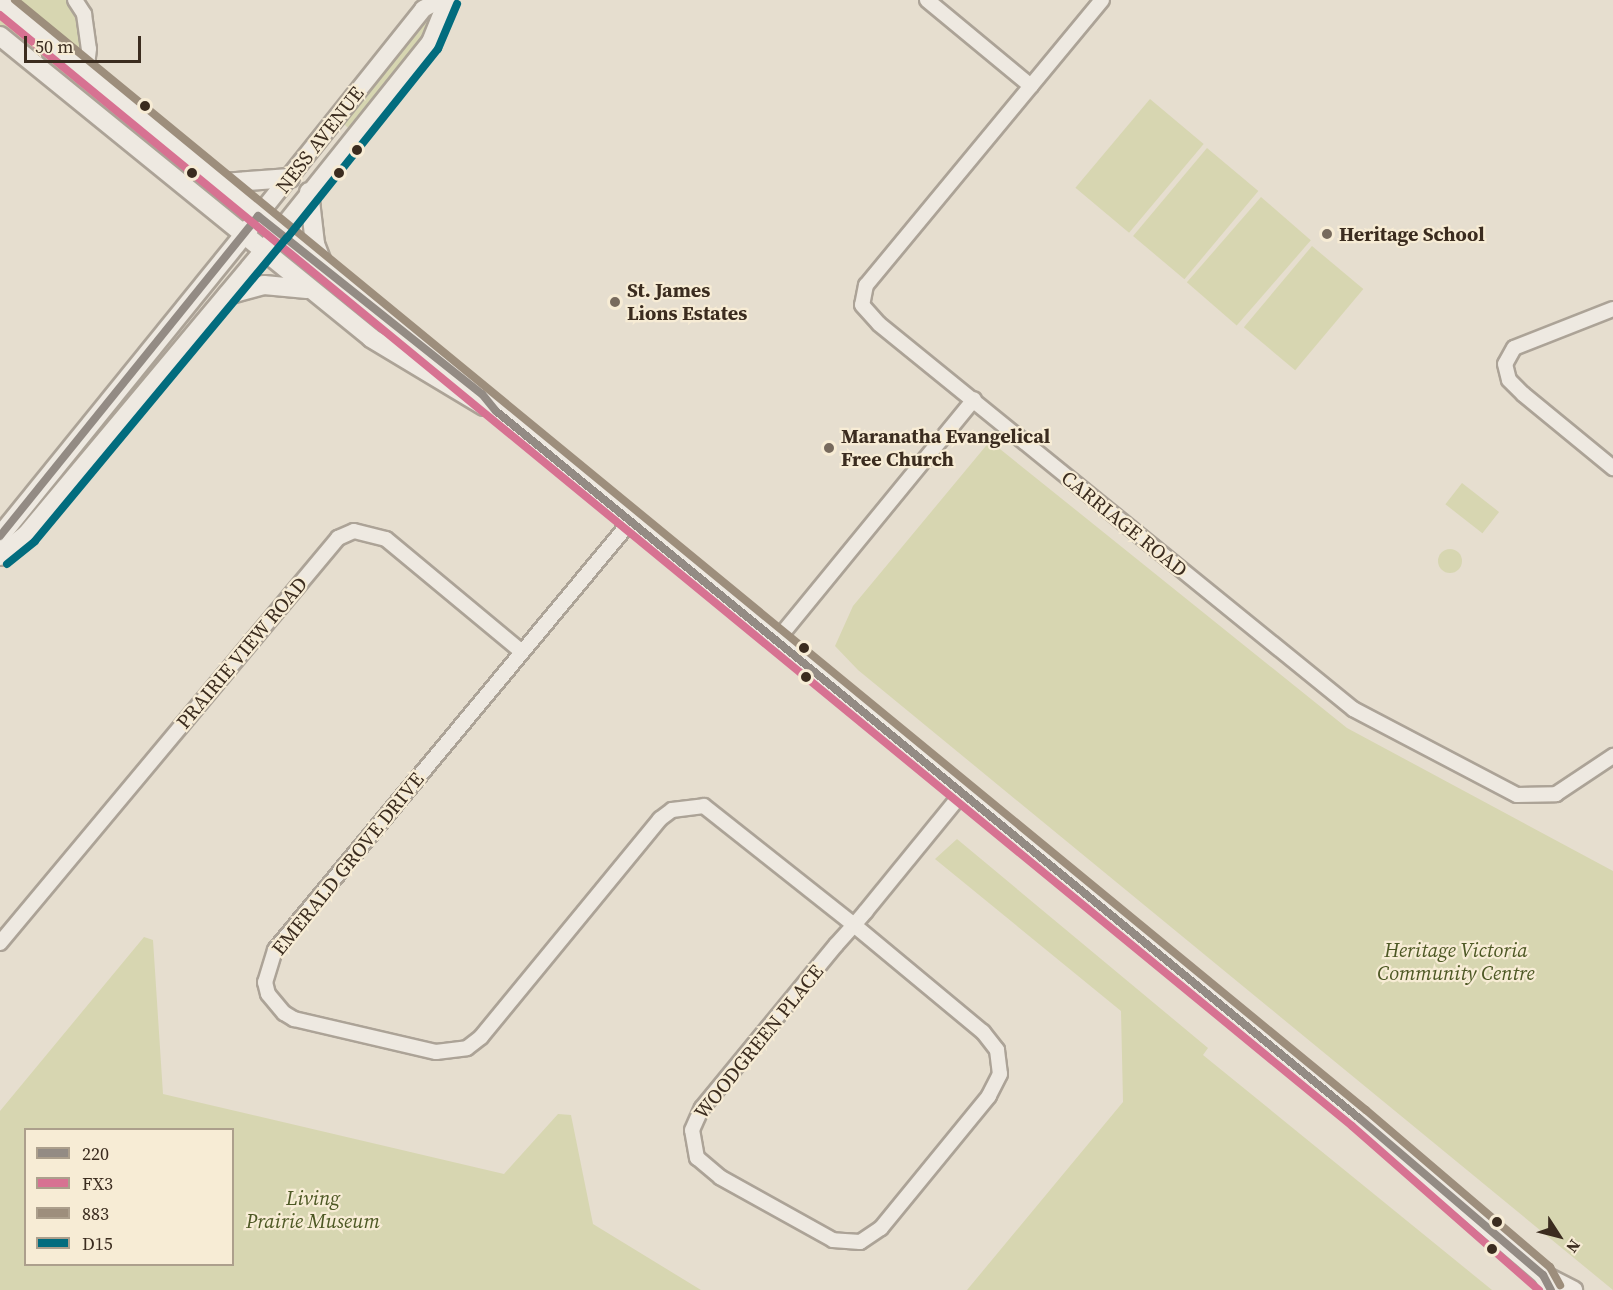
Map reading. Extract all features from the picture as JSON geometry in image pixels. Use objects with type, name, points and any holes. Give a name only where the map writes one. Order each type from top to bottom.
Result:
[{"type":"main road","points":[[0,1],[258,216],[482,394],[496,411]]},
{"type":"main road","points":[[0,36],[307,289],[371,338],[496,411],[963,792],[1547,1283],[1573,1290]]},
{"type":"main road","points":[[221,183],[290,178]]},
{"type":"main road","points":[[309,192],[315,244],[324,268]]},
{"type":"main road","name":"NESS AVENUE","points":[[0,536],[258,216]]},
{"type":"main road","name":"NESS AVENUE","points":[[0,556],[27,534],[279,231]]},
{"type":"main road","points":[[227,295],[264,285],[307,289]]},
{"type":"street","points":[[75,0],[84,14],[89,49],[86,72]]},
{"type":"street","name":"NESS AVENUE","points":[[258,216],[423,9],[440,0]]},
{"type":"street","name":"NESS AVENUE","points":[[279,231],[430,42],[447,0]]},
{"type":"street","points":[[927,0],[1031,86]]},
{"type":"street","name":"CARRIAGE ROAD","points":[[1102,0],[866,285],[862,305],[870,315],[1353,709],[1517,795],[1556,794],[1613,756]]},
{"type":"street","points":[[1613,309],[1514,348],[1505,364],[1509,380],[1523,394],[1613,468]]},
{"type":"street","points":[[777,640],[974,399]]},
{"type":"street","name":"EMERALD GROVE DRIVE","points":[[631,522],[275,950],[265,982],[268,994],[284,1013],[294,1019],[436,1052],[467,1048],[481,1037],[660,819],[687,806],[704,806],[719,815],[854,924]]},
{"type":"street","name":"PRAIRIE VIEW ROAD","points":[[0,943],[338,538],[354,531],[386,539],[522,652]]},
{"type":"street","name":"WOODGREEN PLACE","points":[[854,924],[991,1039],[1000,1074],[989,1096],[881,1228],[860,1242],[845,1243],[832,1240],[707,1169],[694,1151],[692,1130],[702,1108],[963,792]]},
{"type":"green space","points":[[0,0],[75,0],[84,14],[86,72],[107,89],[90,110],[0,36]]},
{"type":"green space","points":[[439,0],[441,25],[355,134],[337,118]]},
{"type":"green space","points":[[1150,99],[1204,144],[1129,233],[1075,188]]},
{"type":"green space","points":[[1207,148],[1258,191],[1184,279],[1133,236]]},
{"type":"green space","points":[[1261,197],[1311,240],[1237,326],[1187,282]]},
{"type":"green space","points":[[279,231],[475,402],[263,251]]},
{"type":"green space","points":[[1312,246],[1363,289],[1295,370],[1244,327]]},
{"type":"green space","name":"Heritage Victoria Community Centre","points":[[990,441],[1347,728],[1613,871],[1613,1290],[858,670],[835,646],[853,606]]},
{"type":"green space","points":[[1462,483],[1499,512],[1482,533],[1445,504]]},
{"type":"green space","points":[[1450,549],[1459,552],[1462,561],[1459,570],[1450,573],[1441,570],[1438,561],[1441,552]]},
{"type":"green space","points":[[957,839],[1208,1048],[1203,1055],[1492,1290],[967,1290],[1123,1102],[1121,1011],[935,859]]},
{"type":"green space","name":"Living Prairie Museum","points":[[144,937],[153,940],[163,1094],[504,1174],[558,1114],[571,1115],[593,1224],[701,1290],[0,1290],[0,1111]]},
{"type":"transit line","name":"883","points":[[15,0],[1366,1110],[1550,1267],[1560,1285]]},
{"type":"transit line","name":"D15","points":[[7,564],[35,541],[287,238],[438,49],[457,4]]},
{"type":"transit line","name":"FX3","points":[[0,15],[1352,1126],[1539,1290]]},
{"type":"transit line","name":"220","points":[[0,536],[258,216],[482,394],[496,411],[1359,1118],[1543,1275],[1551,1290]]},
{"type":"place","name":"Heritage School","points":[[1327,234]]},
{"type":"place","name":"St. James Lions Estates","points":[[615,302]]},
{"type":"place","name":"Maranatha Evangelical Free Church","points":[[829,448]]}]
